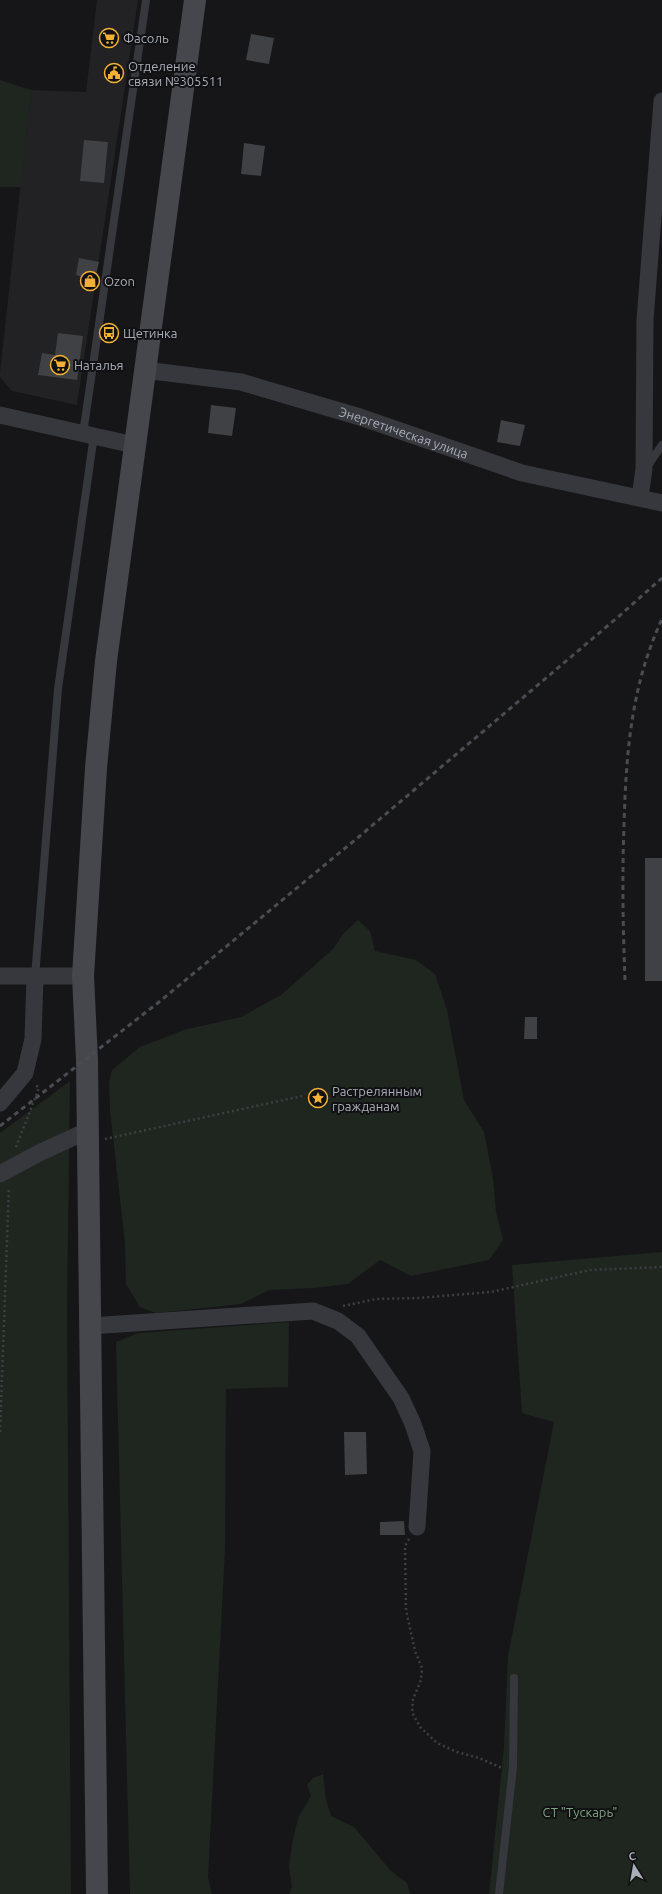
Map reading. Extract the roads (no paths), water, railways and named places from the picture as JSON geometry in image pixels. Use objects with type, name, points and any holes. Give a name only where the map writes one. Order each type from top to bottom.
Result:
[{"type":"main road","points":[[97,1894],[90,1326],[83,976],[95,776],[106,661],[195,0]]},
{"type":"street","points":[[640,497],[644,469],[645,320],[662,101]]},
{"type":"street","name":"Энергетическая улица","points":[[144,370],[241,382],[360,417],[522,473],[640,497],[662,503]]},
{"type":"street","points":[[0,415],[134,445]]},
{"type":"street","points":[[0,976],[83,976]]},
{"type":"street","points":[[0,1103],[25,1073],[33,1039],[35,977]]},
{"type":"street","points":[[4,1171],[87,1137]]},
{"type":"street","points":[[90,1326],[313,1311],[338,1321],[358,1336],[367,1348],[400,1398],[413,1424],[422,1451],[417,1527]]},
{"type":"lane","points":[[35,977],[58,689],[89,435],[146,0]]},
{"type":"lane","points":[[644,469],[650,465],[662,445]]},
{"type":"lane","points":[[499,1894],[512,1779],[514,1678]]},
{"type":"railway","points":[[0,1126],[159,1002],[361,835],[662,578]]},
{"type":"railway","points":[[625,980],[623,864],[626,772],[632,720],[643,669],[662,619]]},
{"type":"place","name":"Фасоль","points":[[109,38]]},
{"type":"place","name":"Отделение связи №305511","points":[[114,73]]},
{"type":"place","name":"Ozon","points":[[90,281]]},
{"type":"place","name":"Щетинка","points":[[109,333]]},
{"type":"place","name":"Наталья","points":[[60,365]]},
{"type":"place","name":"Растрелянным гражданам","points":[[318,1098]]},
{"type":"park label","name":"СТ \"Тускарь\"","points":[[580,1812]]}]
